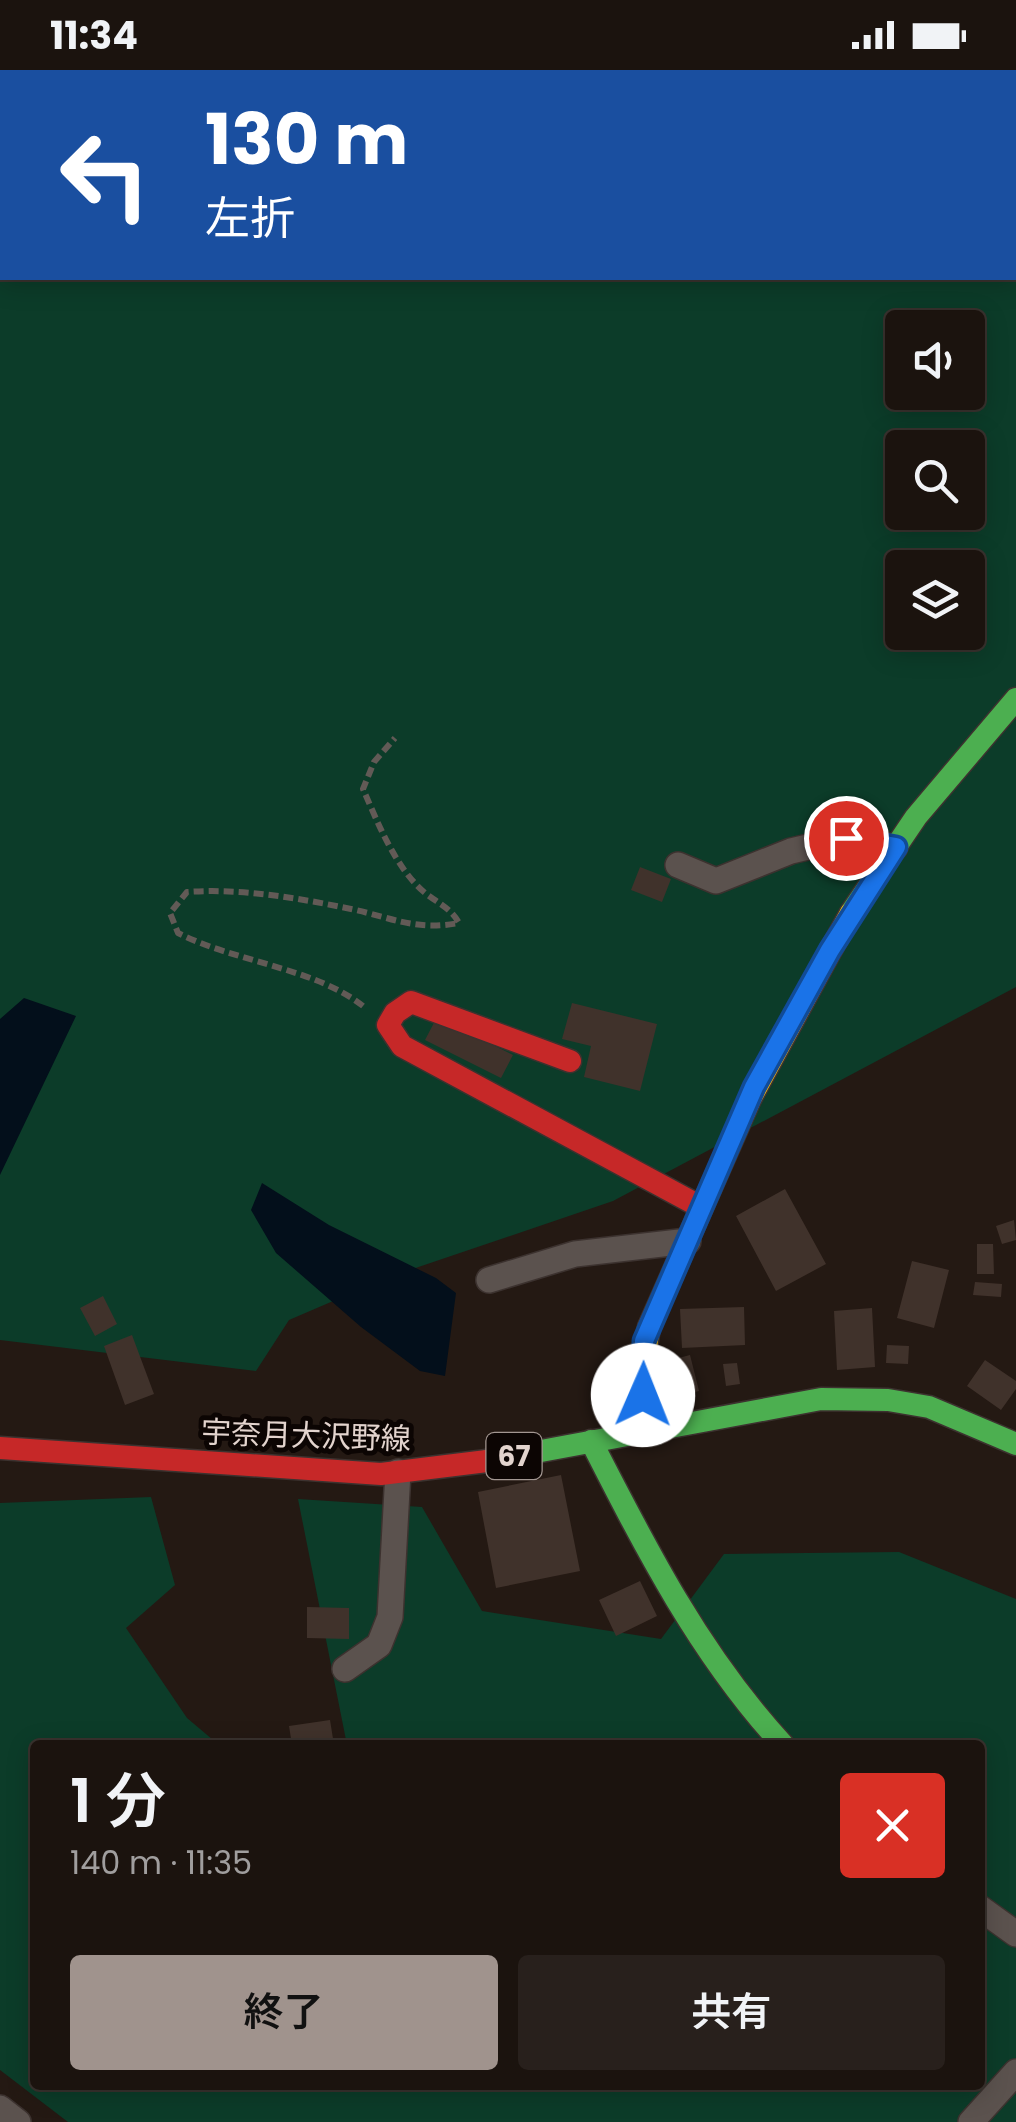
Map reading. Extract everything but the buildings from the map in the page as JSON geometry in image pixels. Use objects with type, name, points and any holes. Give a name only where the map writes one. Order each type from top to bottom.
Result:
[{"type":"street","points":[[655,1429],[643,1395],[644,1341],[688,1241],[699,1206],[754,1087],[830,950],[896,847],[971,744],[1016,699]]},
{"type":"street","points":[[678,865],[716,881],[791,851],[846,838],[896,847]]},
{"type":"street","points":[[570,1061],[412,1002],[395,1014],[388,1025],[402,1046],[699,1206]]},
{"type":"street","points":[[489,1280],[575,1254],[688,1241]]},
{"type":"street","name":"宇奈月大沢野線","points":[[0,1448],[266,1468],[398,1472],[468,1465],[821,1399],[888,1400],[929,1408],[1016,1444]]},
{"type":"street","points":[[591,1441],[663,1583],[779,1740]]},
{"type":"street","points":[[345,1669],[379,1645],[390,1617],[398,1472]]},
{"type":"street","points":[[985,1912],[1016,1934]]},
{"type":"street","points":[[971,2122],[1016,2072]]},
{"type":"street","points":[[0,2108],[18,2122]]},
{"type":"path","points":[[388,1025],[350,996],[209,949],[178,933],[170,914],[187,892],[223,889],[354,910],[429,928],[459,923],[452,910],[422,890],[383,835],[363,789],[374,762],[394,738]]},
{"type":"green space","points":[[0,280],[1016,280],[1016,987],[613,1201],[389,1277],[289,1320],[256,1371],[0,1340]]},
{"type":"green space","points":[[151,1497],[175,1585],[126,1628],[187,1718],[213,1740],[30,1740],[30,2090],[985,2090],[985,1740],[346,1740],[298,1499],[422,1507],[482,1611],[661,1639],[724,1554],[899,1552],[1016,1599],[1016,2122],[68,2122],[0,2070],[0,1503]]},
{"type":"water","points":[[24,998],[76,1016],[0,1175],[0,1019]]},
{"type":"water","points":[[262,1183],[329,1225],[436,1278],[456,1293],[445,1376],[420,1371],[361,1327],[276,1253],[251,1210]]},
{"type":"traffic: fast","points":[[851,913],[916,817],[1016,699]]},
{"type":"traffic: fast","points":[[487,1461],[821,1399],[888,1400],[929,1407],[1016,1444]]},
{"type":"traffic: fast","points":[[591,1441],[676,1600],[726,1675],[779,1740]]},
{"type":"traffic: slow","points":[[655,1429],[642,1374],[649,1327],[750,1099],[851,913]]},
{"type":"traffic: jam","points":[[570,1061],[411,1002],[395,1013],[388,1025],[402,1046],[699,1206]]},
{"type":"traffic: jam","points":[[0,1448],[381,1474],[487,1461]]},
{"type":"route","points":[[643,1395],[644,1341],[688,1241],[699,1206],[754,1087],[830,950],[896,847],[846,838]]}]
